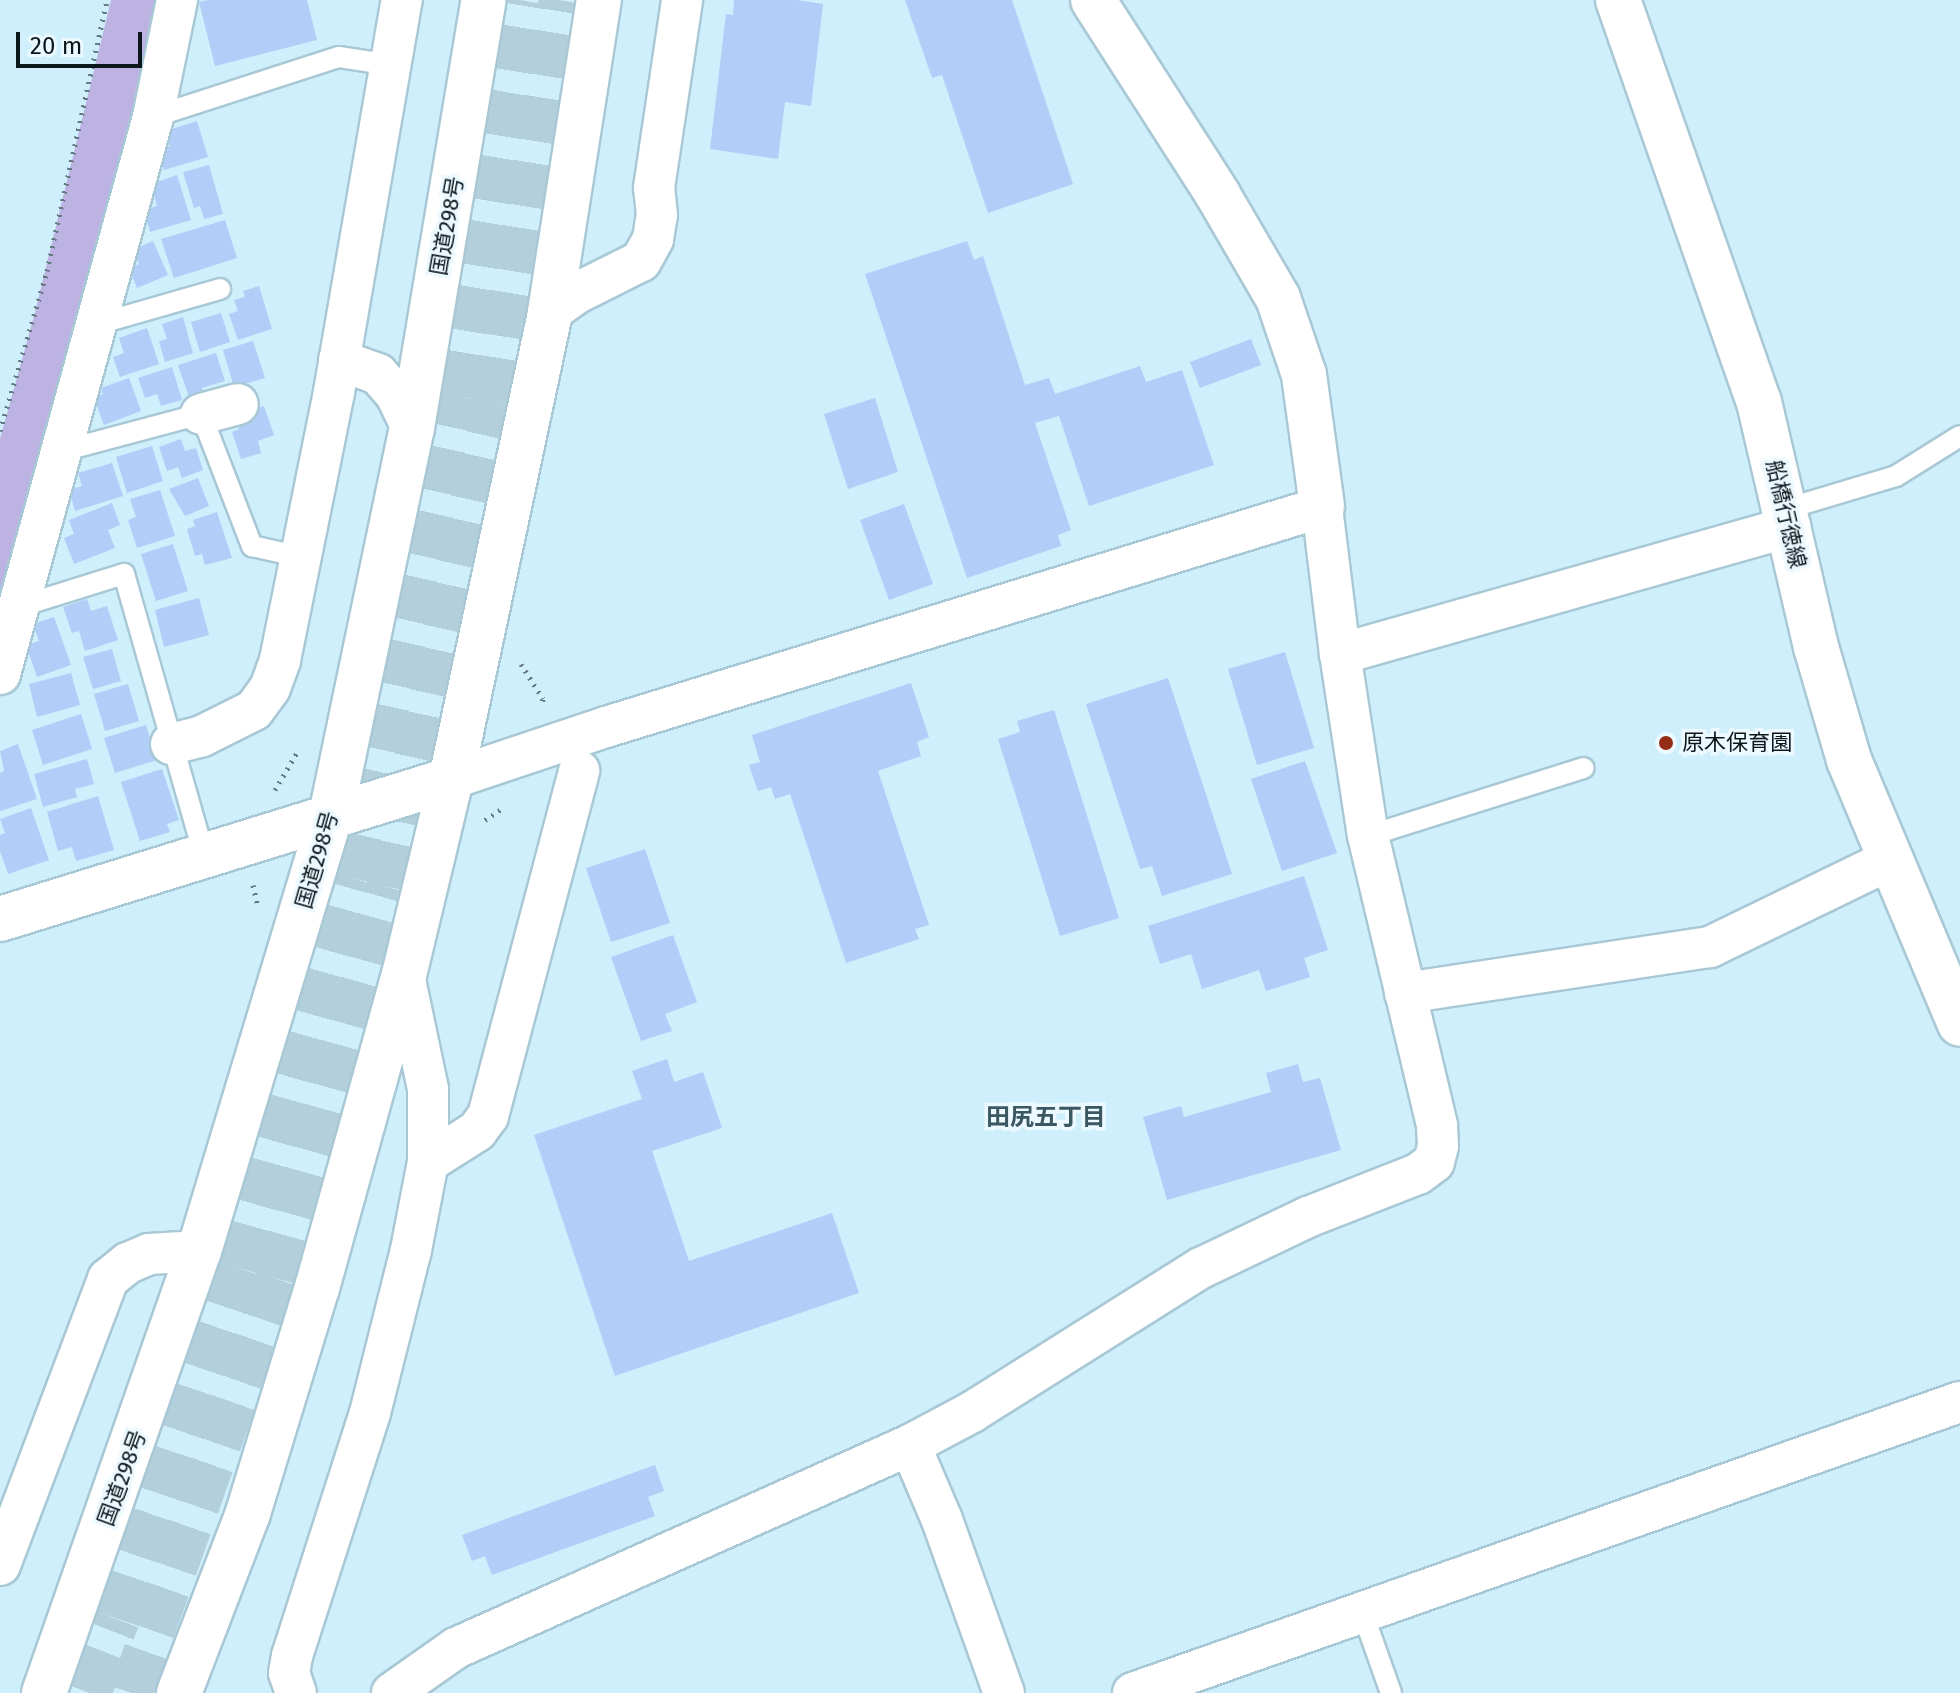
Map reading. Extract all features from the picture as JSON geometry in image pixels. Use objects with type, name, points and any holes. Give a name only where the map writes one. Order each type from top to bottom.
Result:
[{"type":"main road","name":"国道298号","points":[[44,1693],[199,1251],[331,815],[412,428],[484,0]]},
{"type":"main road","points":[[179,1693],[248,1513],[317,1288],[404,975],[451,779],[550,312],[599,0]]},
{"type":"main road","points":[[1093,0],[1225,207],[1278,298],[1304,375],[1322,507]]},
{"type":"main road","name":"船橋行徳線","points":[[1618,0],[1759,402],[1816,647],[1849,760],[1960,1024]]},
{"type":"main road","points":[[0,919],[451,779]]},
{"type":"street","points":[[0,674],[153,117],[177,0]]},
{"type":"street","points":[[171,744],[233,723],[254,710],[270,688],[280,660],[339,360],[402,0]]},
{"type":"street","points":[[550,312],[579,292],[641,261],[653,239],[657,215],[654,188],[682,0]]},
{"type":"street","points":[[339,360],[354,362],[378,374],[396,395],[412,428]]},
{"type":"street","points":[[392,1693],[456,1648],[910,1445],[972,1412],[1201,1268],[1296,1222],[1418,1174],[1434,1162],[1438,1146],[1437,1125],[1368,836],[1340,654],[1322,507],[606,727],[451,779]]},
{"type":"street","points":[[1340,654],[1788,518]]},
{"type":"street","points":[[428,1162],[477,1131],[488,1116],[579,771]]},
{"type":"street","points":[[1405,993],[1710,947],[1891,859]]},
{"type":"street","points":[[296,1693],[289,1673],[292,1656],[370,1413],[411,1250],[428,1162],[428,1089],[404,975]]},
{"type":"street","points":[[0,1565],[108,1279],[128,1263],[149,1254],[199,1251]]},
{"type":"street","points":[[1133,1693],[1211,1680],[1362,1611],[1960,1402]]},
{"type":"street","points":[[910,1445],[942,1520],[1004,1693]]},
{"type":"lane","points":[[153,117],[339,57],[392,65]]},
{"type":"lane","points":[[98,324],[220,289]]},
{"type":"lane","points":[[62,451],[219,409],[252,546],[301,557]]},
{"type":"lane","points":[[1788,518],[1896,476],[1960,436]]},
{"type":"lane","points":[[18,607],[124,574],[204,854]]},
{"type":"lane","points":[[1368,836],[1584,768]]},
{"type":"lane","points":[[1362,1611],[1391,1693]]},
{"type":"path","points":[[0,431],[47,271],[107,0]]},
{"type":"path","points":[[519,660],[543,699]]},
{"type":"path","points":[[252,887],[261,919]]},
{"type":"building","points":[[307,0],[317,40],[215,66],[199,2]]},
{"type":"building","points":[[734,0],[797,0],[823,4],[811,106],[785,102],[778,159],[710,149],[726,14],[733,15]]},
{"type":"building","points":[[905,0],[1012,0],[1073,184],[988,213],[942,75],[932,78]]},
{"type":"building","points":[[197,121],[208,157],[164,170],[158,150],[170,146],[166,131]]},
{"type":"building","points":[[209,165],[223,214],[204,219],[200,206],[194,208],[183,172]]},
{"type":"building","points":[[177,175],[191,220],[150,232],[144,210],[157,206],[151,184]]},
{"type":"building","points":[[225,220],[237,258],[174,278],[161,239]]},
{"type":"building","points":[[153,241],[168,275],[137,288],[129,268],[139,264],[133,250]]},
{"type":"building","points":[[967,241],[974,260],[983,256],[1025,385],[1049,378],[1055,394],[1140,366],[1146,382],[1182,370],[1214,465],[1089,506],[1059,416],[1035,423],[1071,530],[1058,535],[1061,546],[967,578],[865,274]]},
{"type":"building","points":[[259,286],[272,329],[238,340],[229,314],[238,311],[234,300],[245,297],[243,291]]},
{"type":"building","points":[[221,313],[230,342],[200,352],[191,322]]},
{"type":"building","points":[[183,317],[193,353],[165,362],[159,341],[167,339],[162,324]]},
{"type":"building","points":[[147,328],[159,364],[120,377],[113,357],[124,353],[119,338]]},
{"type":"building","points":[[1251,339],[1261,365],[1200,388],[1190,362]]},
{"type":"building","points":[[253,341],[265,378],[234,387],[223,350]]},
{"type":"building","points":[[216,353],[225,381],[202,388],[204,396],[190,400],[178,365]]},
{"type":"building","points":[[172,367],[182,400],[161,406],[157,394],[145,398],[138,378]]},
{"type":"building","points":[[129,378],[141,411],[104,425],[94,398],[103,394],[101,388]]},
{"type":"building","points":[[875,398],[898,472],[848,489],[824,414]]},
{"type":"building","points":[[264,406],[274,435],[258,441],[261,453],[241,459],[232,432],[239,429],[234,416]]},
{"type":"building","points":[[181,439],[185,451],[196,448],[203,470],[182,478],[178,467],[167,471],[159,447]]},
{"type":"building","points":[[152,446],[163,481],[127,493],[116,457]]},
{"type":"building","points":[[112,463],[123,496],[75,511],[69,490],[82,486],[78,473]]},
{"type":"building","points":[[198,478],[209,506],[185,516],[169,489]]},
{"type":"building","points":[[160,490],[175,536],[137,548],[128,520],[136,517],[130,499]]},
{"type":"building","points":[[112,503],[120,525],[108,530],[115,548],[74,564],[64,538],[74,534],[69,520]]},
{"type":"building","points":[[904,504],[933,584],[889,600],[860,520]]},
{"type":"building","points":[[217,512],[232,558],[205,565],[202,554],[195,556],[187,529],[195,526],[193,520]]},
{"type":"building","points":[[173,544],[188,591],[156,601],[141,554]]},
{"type":"building","points":[[199,598],[209,635],[164,647],[155,610]]},
{"type":"building","points":[[87,599],[91,611],[107,606],[118,640],[85,651],[79,631],[72,633],[63,607]]},
{"type":"building","points":[[54,617],[71,665],[37,677],[26,645],[39,641],[33,624]]},
{"type":"building","points":[[112,649],[121,681],[93,689],[83,657]]},
{"type":"building","points":[[1285,652],[1314,748],[1257,765],[1228,669]]},
{"type":"building","points":[[71,673],[80,705],[37,717],[29,684]]},
{"type":"building","points":[[1168,678],[1232,874],[1162,896],[1152,866],[1140,869],[1086,704]]},
{"type":"building","points":[[911,683],[929,737],[917,742],[921,756],[878,771],[929,925],[915,929],[919,939],[846,963],[790,794],[775,799],[771,787],[758,791],[749,765],[760,762],[752,735]]},
{"type":"building","points":[[128,684],[139,721],[105,731],[94,694]]},
{"type":"building","points":[[1054,710],[1119,918],[1060,936],[998,739],[1020,732],[1017,721]]},
{"type":"building","points":[[81,714],[92,749],[43,765],[32,730]]},
{"type":"building","points":[[146,725],[157,760],[115,773],[104,738]]},
{"type":"building","points":[[18,744],[37,799],[0,811],[0,773],[4,771],[0,751]]},
{"type":"building","points":[[87,759],[94,784],[75,789],[77,797],[43,807],[34,774]]},
{"type":"building","points":[[1305,761],[1337,853],[1282,871],[1251,779]]},
{"type":"building","points":[[162,769],[179,820],[167,824],[170,832],[140,841],[121,782]]},
{"type":"building","points":[[98,796],[114,850],[76,861],[72,847],[58,851],[47,812]]},
{"type":"building","points":[[31,808],[49,860],[8,874],[0,851],[0,835],[5,833],[0,819]]},
{"type":"building","points":[[645,849],[670,923],[611,942],[586,868]]},
{"type":"building","points":[[1304,876],[1328,950],[1304,958],[1310,977],[1266,991],[1259,970],[1202,989],[1191,954],[1160,964],[1148,926]]},
{"type":"building","points":[[673,935],[697,1002],[665,1014],[672,1031],[641,1041],[611,957]]},
{"type":"building","points":[[667,1059],[674,1082],[703,1072],[722,1128],[652,1151],[689,1261],[832,1213],[859,1293],[615,1376],[534,1135],[642,1099],[632,1071]]},
{"type":"building","points":[[1298,1064],[1303,1082],[1320,1078],[1341,1150],[1167,1200],[1143,1117],[1181,1106],[1184,1117],[1271,1092],[1266,1073]]},
{"type":"building","points":[[655,1465],[664,1491],[648,1497],[655,1516],[492,1575],[485,1556],[472,1561],[462,1535]]},
{"type":"waterway","points":[[0,581],[70,329],[150,0]]},
{"type":"tunnel","points":[[89,1693],[118,1619],[238,1268],[350,878],[456,396],[522,0]]},
{"type":"tunnel","points":[[131,1693],[278,1279],[388,887],[495,402],[561,0]]},
{"type":"place","name":"原木保育園","points":[[1666,743]]},
{"type":"district","name":"田尻五丁目","points":[[1046,1118]]}]
